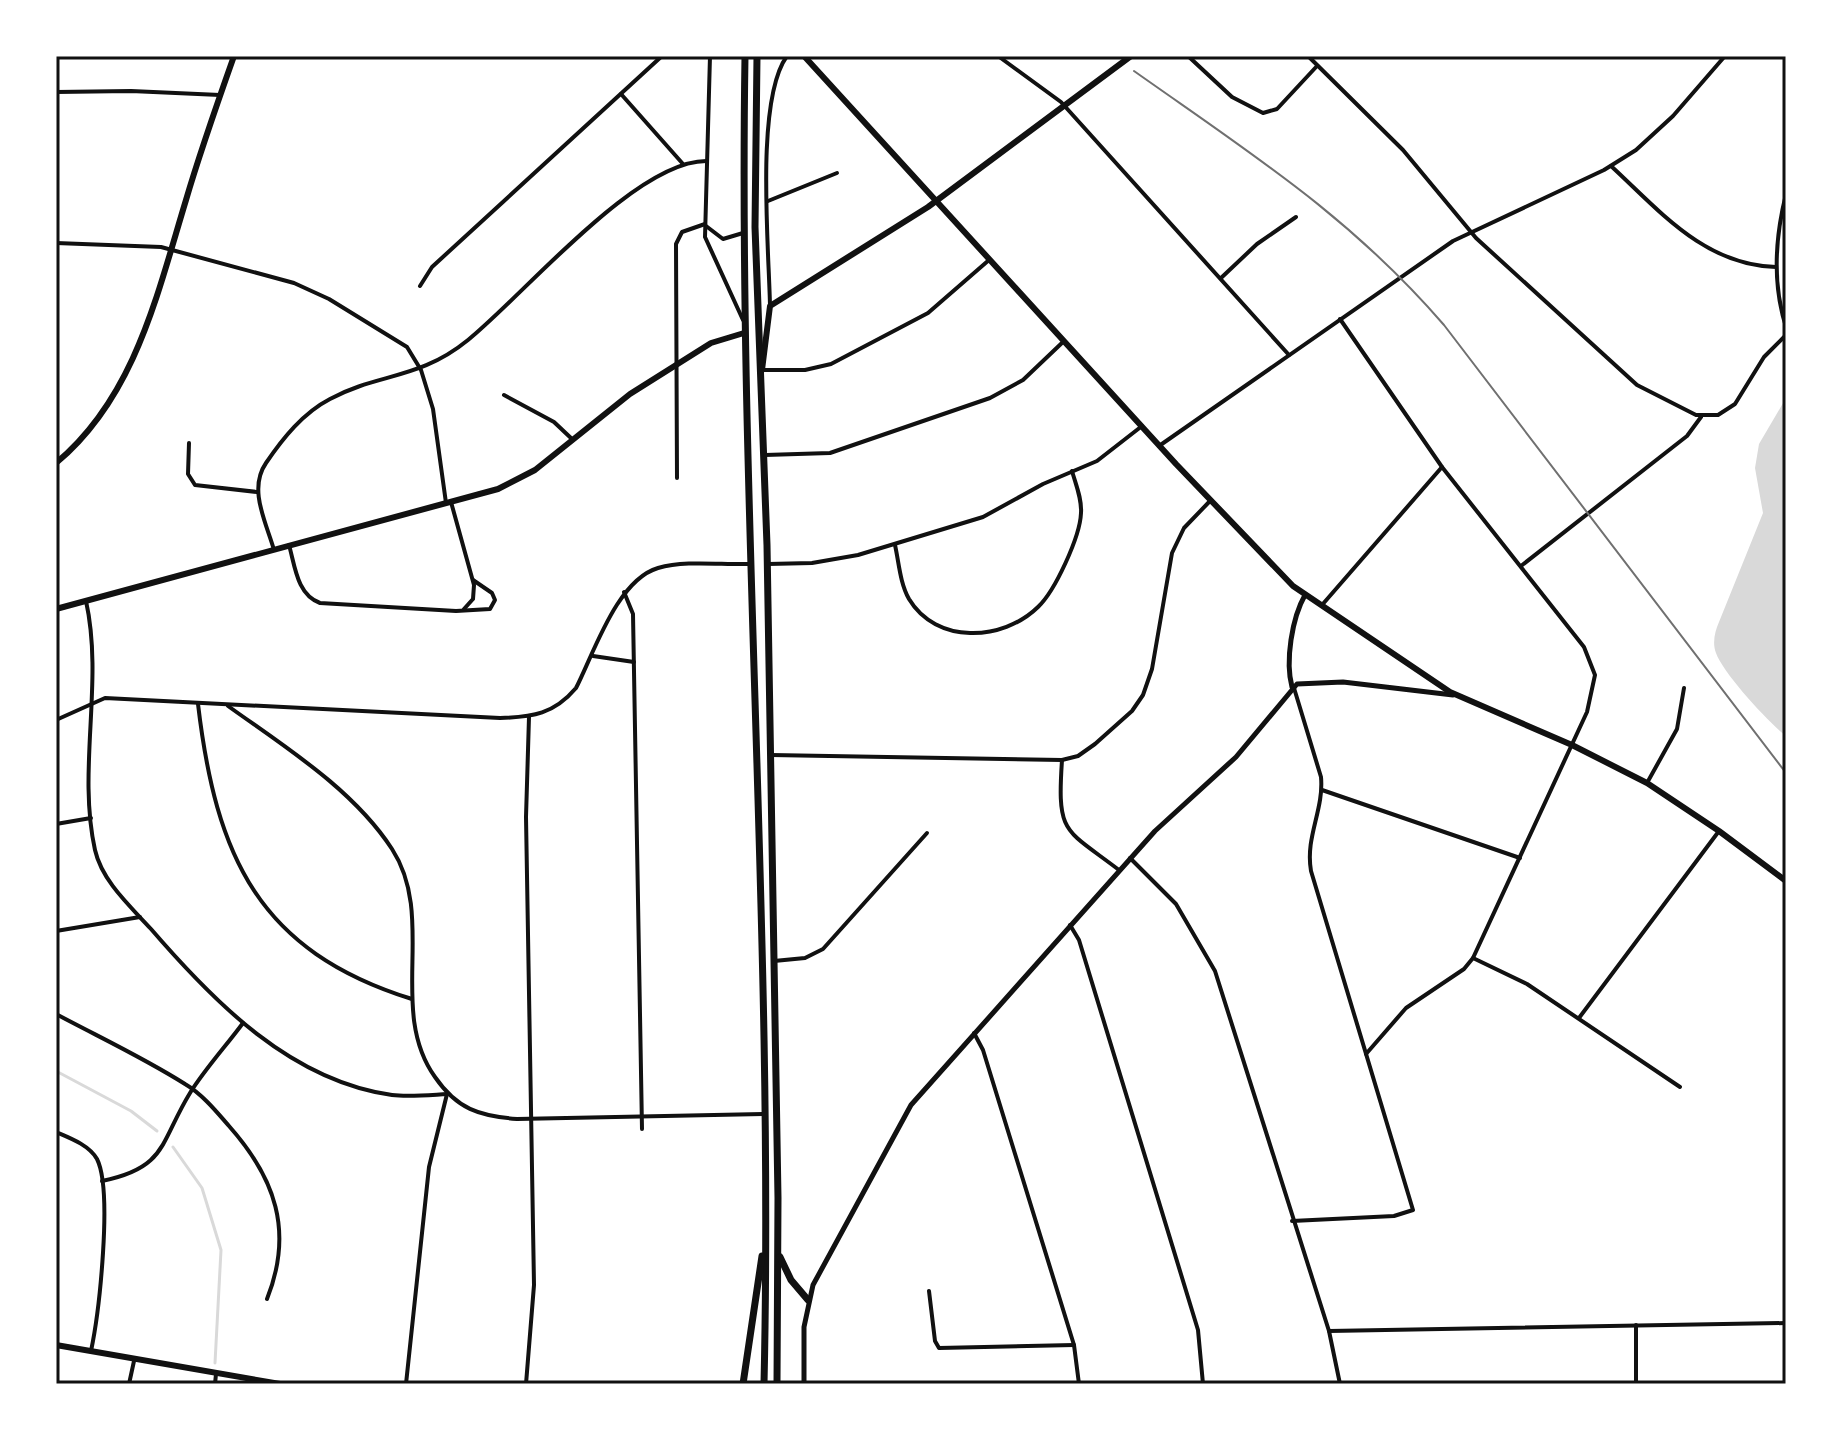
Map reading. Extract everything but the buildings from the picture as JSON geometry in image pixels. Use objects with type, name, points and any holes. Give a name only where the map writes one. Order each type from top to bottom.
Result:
[{"type":"highway","points":[[745,56],[744,333],[753,564],[765,1235],[764,1384]]},
{"type":"highway","points":[[757,56],[755,227],[765,455],[771,755],[779,1255],[777,1384]]},
{"type":"highway","points":[[743,1384],[765,1235]]},
{"type":"highway","points":[[779,1255],[791,1280],[808,1300]]},
{"type":"main road","points":[[56,463],[88,435],[112,399],[146,327],[234,56]]},
{"type":"main road","points":[[804,56],[1280,575],[1321,607],[1458,696],[1572,745],[1647,783],[1786,881]]},
{"type":"main road","points":[[762,370],[770,306],[935,201],[1131,56]]},
{"type":"main road","points":[[56,609],[448,503],[517,480],[573,441],[630,394],[718,339],[744,333]]},
{"type":"main road","points":[[56,1345],[280,1384]]},
{"type":"street","points":[[420,286],[432,267],[662,56]]},
{"type":"street","points":[[710,56],[705,224],[709,248],[744,323]]},
{"type":"street","points":[[770,306],[768,201],[772,94],[776,73],[787,56]]},
{"type":"street","points":[[998,56],[1065,106],[1289,355]]},
{"type":"street","points":[[1188,56],[1232,97],[1263,113],[1277,109],[1317,66]]},
{"type":"street","points":[[1308,56],[1403,150],[1470,231],[1637,385],[1701,417],[1718,415],[1735,404],[1764,357],[1786,335]]},
{"type":"street","points":[[1159,446],[1396,279],[1470,231],[1611,166],[1636,150],[1673,116],[1725,56]]},
{"type":"street","points":[[56,92],[220,95]]},
{"type":"street","points":[[621,94],[683,164]]},
{"type":"street","points":[[274,550],[257,492],[258,479],[267,462],[296,425],[314,409],[340,394],[421,370],[477,334],[625,197],[683,164],[707,161]]},
{"type":"street","points":[[1611,166],[1703,246],[1733,261],[1776,267]]},
{"type":"street","points":[[768,201],[837,173]]},
{"type":"street","points":[[1786,194],[1776,267],[1779,305],[1786,327]]},
{"type":"street","points":[[1221,278],[1257,244],[1296,217]]},
{"type":"street","points":[[705,224],[721,238],[743,233]]},
{"type":"street","points":[[677,478],[676,244],[682,232],[705,224]]},
{"type":"street","points":[[56,243],[145,245],[171,249],[318,293],[407,347],[421,370],[439,437],[448,503],[473,580],[473,599],[464,609]]},
{"type":"street","points":[[762,370],[812,369],[837,361],[928,313],[989,260]]},
{"type":"street","points":[[1340,319],[1442,467],[1581,643],[1592,663],[1593,694],[1473,958],[1464,969],[1406,1008],[1366,1054]]},
{"type":"street","points":[[765,455],[830,453],[990,398],[1023,380],[1064,341]]},
{"type":"street","points":[[504,395],[554,422],[573,441]]},
{"type":"street","points":[[1521,566],[1687,436],[1701,417]]},
{"type":"street","points":[[767,564],[823,562],[895,545],[992,513],[1113,451],[1142,426]]},
{"type":"street","points":[[189,443],[188,474],[195,485],[257,492]]},
{"type":"street","points":[[1321,607],[1442,467]]},
{"type":"street","points":[[895,545],[904,589],[926,619],[948,630],[966,633],[1006,627],[1043,601],[1075,538],[1081,508],[1072,471]]},
{"type":"street","points":[[771,755],[1062,760],[1078,756],[1095,744],[1143,695],[1152,669],[1172,553],[1184,528],[1210,501]]},
{"type":"street","points":[[289,545],[301,586],[314,601],[456,611],[486,610],[494,603],[492,593],[473,580]]},
{"type":"street","points":[[56,720],[105,698],[228,706],[529,717],[554,709],[565,701],[624,592],[640,577],[659,567],[753,564]]},
{"type":"street","points":[[624,592],[633,608],[642,1129]]},
{"type":"street","points":[[1292,1221],[1394,1216],[1413,1210],[1309,864],[1309,841],[1322,790],[1311,738],[1289,671],[1294,629],[1305,595]]},
{"type":"street","points":[[86,601],[91,705],[91,818],[99,865],[197,981],[289,1057],[338,1080],[394,1095],[447,1094]]},
{"type":"street","points":[[592,656],[634,662]]},
{"type":"street","points":[[804,1384],[803,1335],[808,1300],[827,1253],[902,1119],[974,1033],[1168,817],[1236,757],[1292,687],[1310,681],[1331,681],[1458,696]]},
{"type":"street","points":[[1647,783],[1677,729],[1684,688]]},
{"type":"street","points":[[198,704],[215,808],[238,865],[255,893],[275,920],[335,968],[373,987],[412,999]]},
{"type":"street","points":[[228,706],[311,767],[369,821],[392,850],[409,893],[416,1043],[424,1063],[447,1094],[470,1110],[490,1117],[531,1119],[763,1114]]},
{"type":"street","points":[[526,1384],[534,1285],[526,817],[529,717]]},
{"type":"street","points":[[1062,760],[1060,798],[1069,832],[1119,870]]},
{"type":"street","points":[[1322,790],[1520,858]]},
{"type":"street","points":[[56,824],[91,818]]},
{"type":"street","points":[[1579,1019],[1719,831]]},
{"type":"street","points":[[774,961],[812,956],[829,945],[927,833]]},
{"type":"street","points":[[1130,858],[1169,896],[1210,960],[1329,1331],[1340,1384]]},
{"type":"street","points":[[56,931],[140,917]]},
{"type":"street","points":[[1070,925],[1079,940],[1198,1330],[1203,1384]]},
{"type":"street","points":[[1473,958],[1511,974],[1680,1087]]},
{"type":"street","points":[[56,1014],[193,1089],[261,1166],[275,1198],[278,1258],[267,1299]]},
{"type":"street","points":[[102,1181],[140,1171],[150,1161],[169,1136],[193,1089],[244,1022]]},
{"type":"street","points":[[974,1033],[983,1050],[1074,1345],[1079,1384]]},
{"type":"street","points":[[406,1384],[429,1167],[447,1094]]},
{"type":"street","points":[[56,1132],[90,1150],[96,1157],[102,1181],[102,1278],[91,1353]]},
{"type":"street","points":[[929,1291],[935,1341],[939,1348],[1074,1345]]},
{"type":"street","points":[[1329,1331],[1786,1323]]},
{"type":"street","points":[[1636,1325],[1636,1384]]},
{"type":"street","points":[[129,1384],[134,1361]]},
{"type":"street","points":[[215,1384],[216,1374]]},
{"type":"shaded area","points":[[1786,398],[1786,736],[1736,684],[1720,662],[1714,641],[1763,513],[1755,468],[1759,444]]},
{"type":"waterway","points":[[56,1071],[131,1111],[157,1131]]},
{"type":"waterway","points":[[173,1147],[202,1188],[221,1250],[215,1363]]},
{"type":"tram line","points":[[1134,71],[1297,188],[1335,218],[1408,286],[1444,325],[1786,773]]}]
